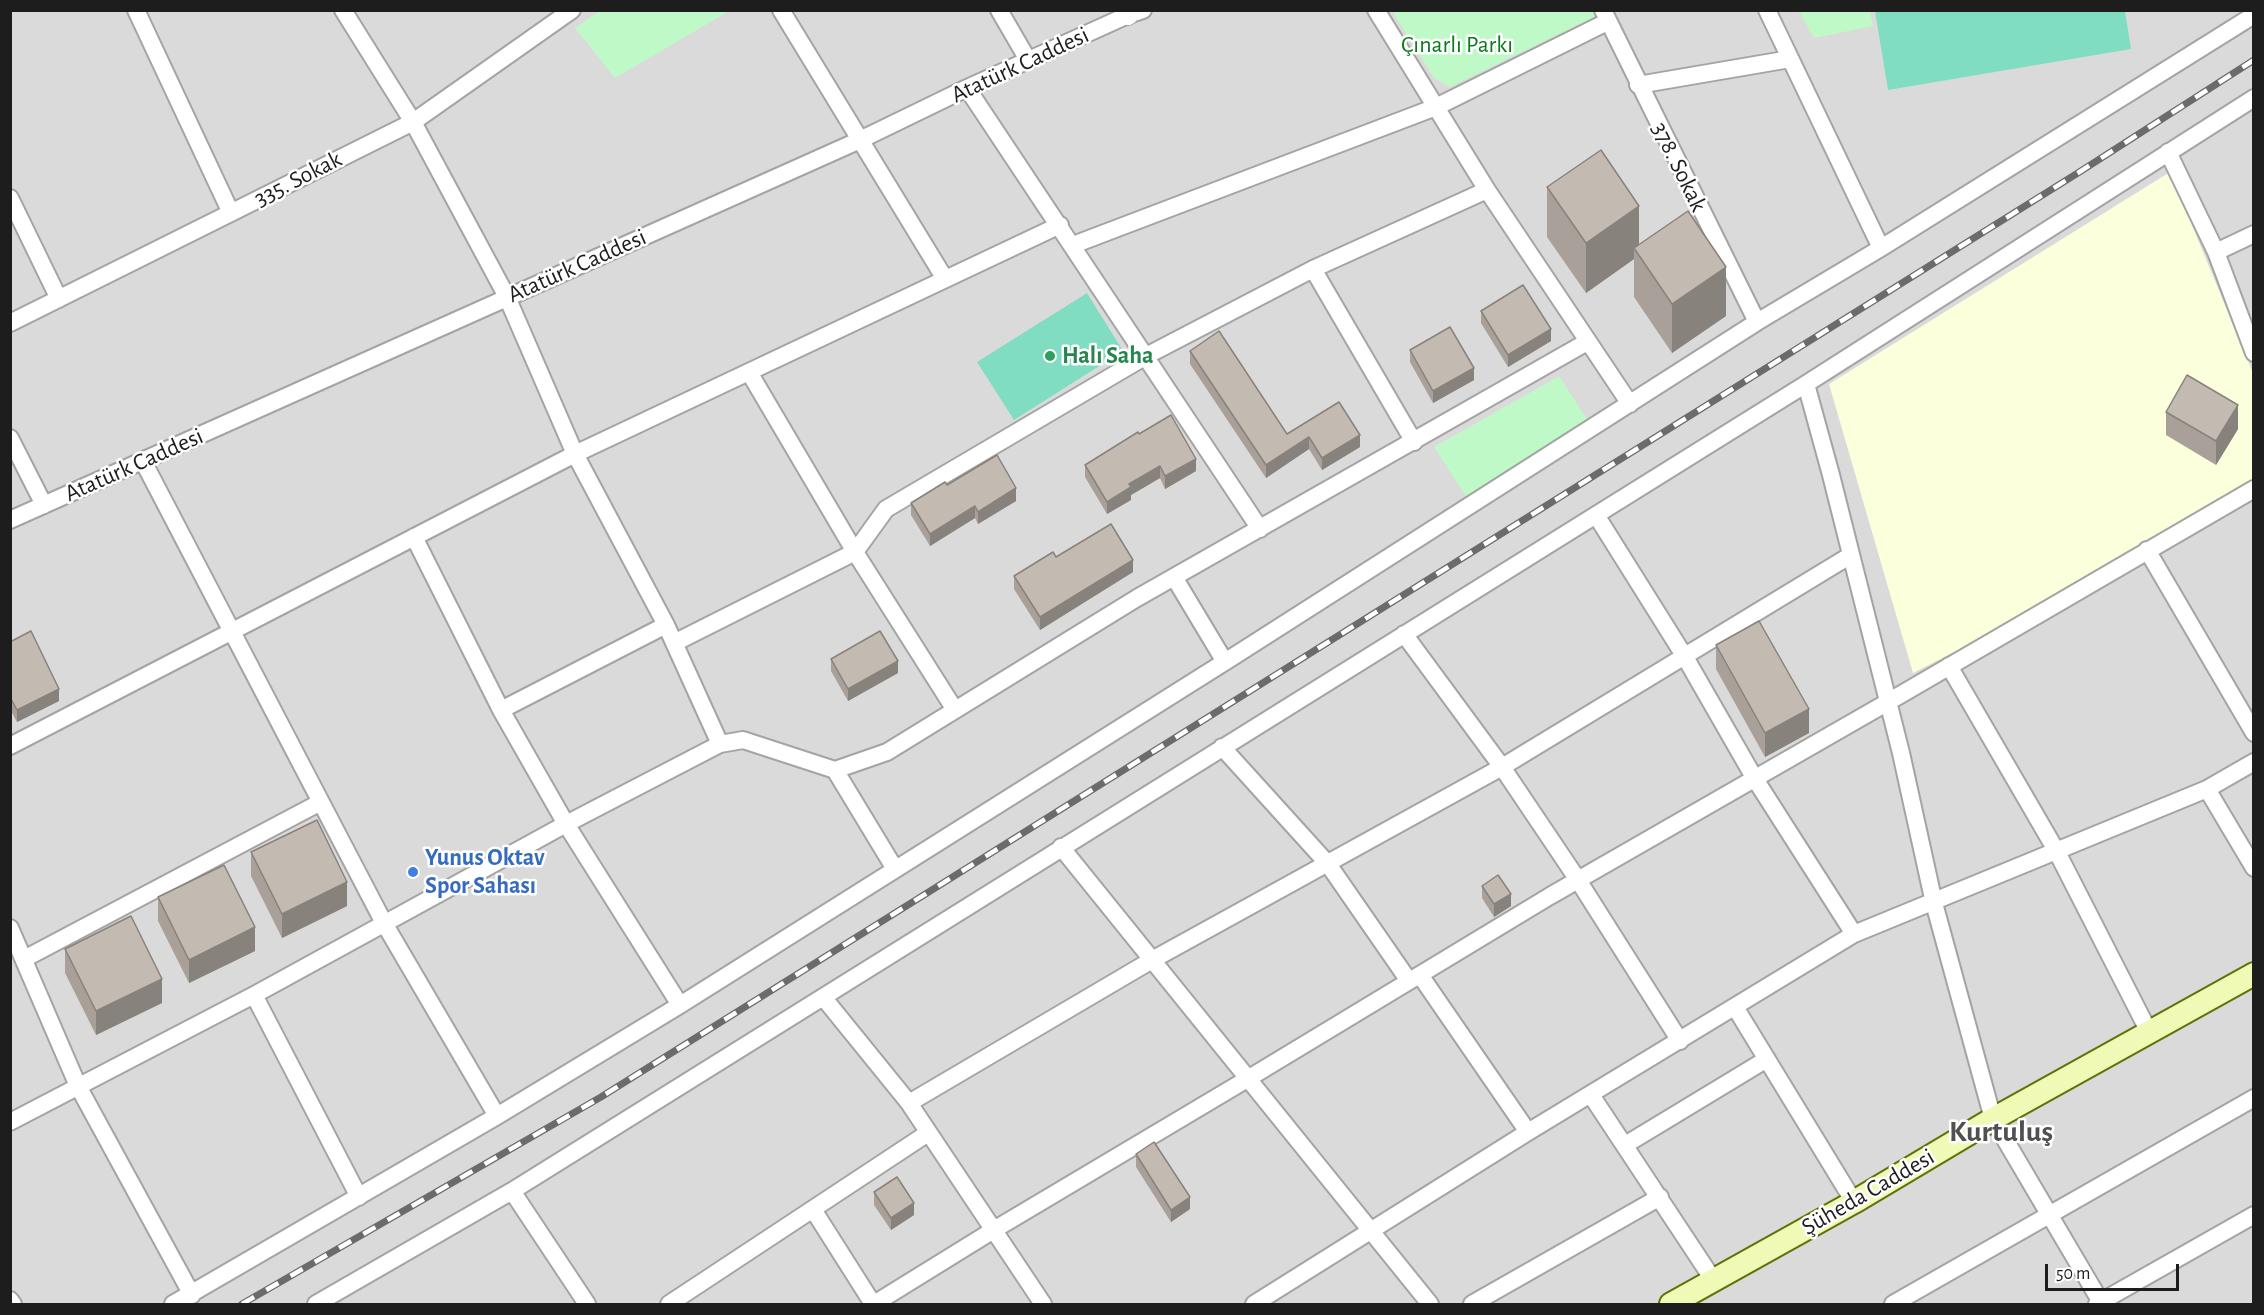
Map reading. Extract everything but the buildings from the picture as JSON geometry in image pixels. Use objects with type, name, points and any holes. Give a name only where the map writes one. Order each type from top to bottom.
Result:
[{"type":"main road","name":"Şüheda Caddesi","points":[[1685,1301],[1714,1281],[1854,1202],[1993,1119],[2253,974]]},
{"type":"street","points":[[136,10],[231,213]]},
{"type":"street","points":[[343,10],[412,122],[507,297],[575,453],[666,625],[720,744]]},
{"type":"street","points":[[781,10],[945,279]]},
{"type":"street","points":[[999,10],[1029,60]]},
{"type":"street","points":[[1376,10],[1486,190],[1630,404]]},
{"type":"street","points":[[1767,10],[1881,248]]},
{"type":"street","name":"335. Sokak","points":[[10,323],[412,122],[570,11]]},
{"type":"street","name":"Atatürk Caddesi","points":[[10,520],[860,140],[1134,12]]},
{"type":"street","points":[[173,1305],[497,1116],[680,1005],[1225,662],[1757,322],[1881,248],[2253,15]]},
{"type":"street","points":[[1073,245],[1436,107],[1605,16]]},
{"type":"street","name":"378. Sokak","points":[[1605,16],[1757,322]]},
{"type":"street","points":[[1638,84],[1790,59]]},
{"type":"street","points":[[968,88],[1260,529]]},
{"type":"street","points":[[316,1305],[512,1191],[1806,384],[2253,98]]},
{"type":"street","points":[[2168,152],[2216,252],[2253,353]]},
{"type":"street","points":[[674,643],[855,552],[886,508],[1146,356],[1313,269],[1486,190]]},
{"type":"street","points":[[10,198],[58,299]]},
{"type":"street","points":[[10,746],[575,453],[1060,225]]},
{"type":"street","points":[[2216,252],[2253,234]]},
{"type":"street","points":[[1313,269],[1414,442]]},
{"type":"street","points":[[10,1122],[254,995],[566,824],[720,744],[743,740],[835,770],[887,752],[1174,577],[1587,342]]},
{"type":"street","points":[[749,372],[855,552],[955,710]]},
{"type":"street","points":[[1806,384],[1888,702],[1934,903],[1993,1119],[2100,1304],[2253,1215]]},
{"type":"street","points":[[10,438],[44,505]]},
{"type":"street","points":[[143,461],[233,631],[319,803],[384,923],[497,1116]]},
{"type":"street","points":[[814,1210],[874,1305],[992,1230],[1578,880],[2253,489]]},
{"type":"street","points":[[1596,515],[1685,657],[1755,778],[1854,934]]},
{"type":"street","points":[[414,537],[501,710],[566,824],[680,1005]]},
{"type":"street","points":[[2147,550],[2253,733]]},
{"type":"street","points":[[909,1103],[1152,960],[1502,767],[1851,555]]},
{"type":"street","points":[[1174,577],[1225,662]]},
{"type":"street","points":[[501,710],[666,625]]},
{"type":"street","points":[[1404,634],[1502,767],[1578,880],[1680,1041]]},
{"type":"street","points":[[1949,666],[2057,852],[2149,1032]]},
{"type":"street","points":[[1222,747],[1328,864],[1528,1132]]},
{"type":"street","points":[[1254,1305],[1528,1132],[1854,934],[2208,789],[2253,762]]},
{"type":"street","points":[[835,770],[896,869]]},
{"type":"street","points":[[2208,789],[2253,868]]},
{"type":"street","points":[[24,959],[319,803]]},
{"type":"street","points":[[1061,848],[1250,1078],[1430,1305]]},
{"type":"street","points":[[10,928],[78,1086],[192,1295]]},
{"type":"street","points":[[254,995],[359,1197]]},
{"type":"street","points":[[823,997],[909,1103],[1043,1305]]},
{"type":"street","points":[[1735,1007],[1854,1202]]},
{"type":"street","points":[[1625,1145],[1767,1059]]},
{"type":"street","points":[[1591,1095],[1714,1281]]},
{"type":"street","points":[[1893,1305],[2253,1098]]},
{"type":"street","points":[[669,1305],[928,1133]]},
{"type":"street","points":[[512,1191],[587,1305]]},
{"type":"street","points":[[1472,1305],[1660,1197]]},
{"type":"street","points":[[10,1300],[13,1305]]},
{"type":"shaded area","points":[[11,11],[2253,11],[2253,1304],[11,1304]]},
{"type":"shaded area","points":[[2170,172],[2253,373],[2253,479],[2011,623],[1913,673],[1829,384]]},
{"type":"green space","points":[[601,10],[729,11],[615,78],[575,28]]},
{"type":"green space","name":"Çınarlı Parkı","points":[[1392,11],[1598,11],[1594,17],[1450,87],[1434,78]]},
{"type":"green space","points":[[1799,11],[1870,11],[1873,26],[1814,38]]},
{"type":"green space","points":[[1875,11],[2125,11],[2131,49],[1888,90]]},
{"type":"green space","name":"Halı Saha","points":[[1087,293],[1123,351],[1014,420],[977,362]]},
{"type":"green space","points":[[1559,376],[1589,422],[1469,501],[1434,447]]},
{"type":"railway","points":[[242,1304],[601,1097],[2081,171],[2254,60]]},
{"type":"place","name":"Halı Saha","points":[[1050,356]]},
{"type":"place","name":"Yunus Oktav Spor Sahası","points":[[413,872]]},
{"type":"district","name":"Kurtuluş","points":[[2001,1132]]}]
